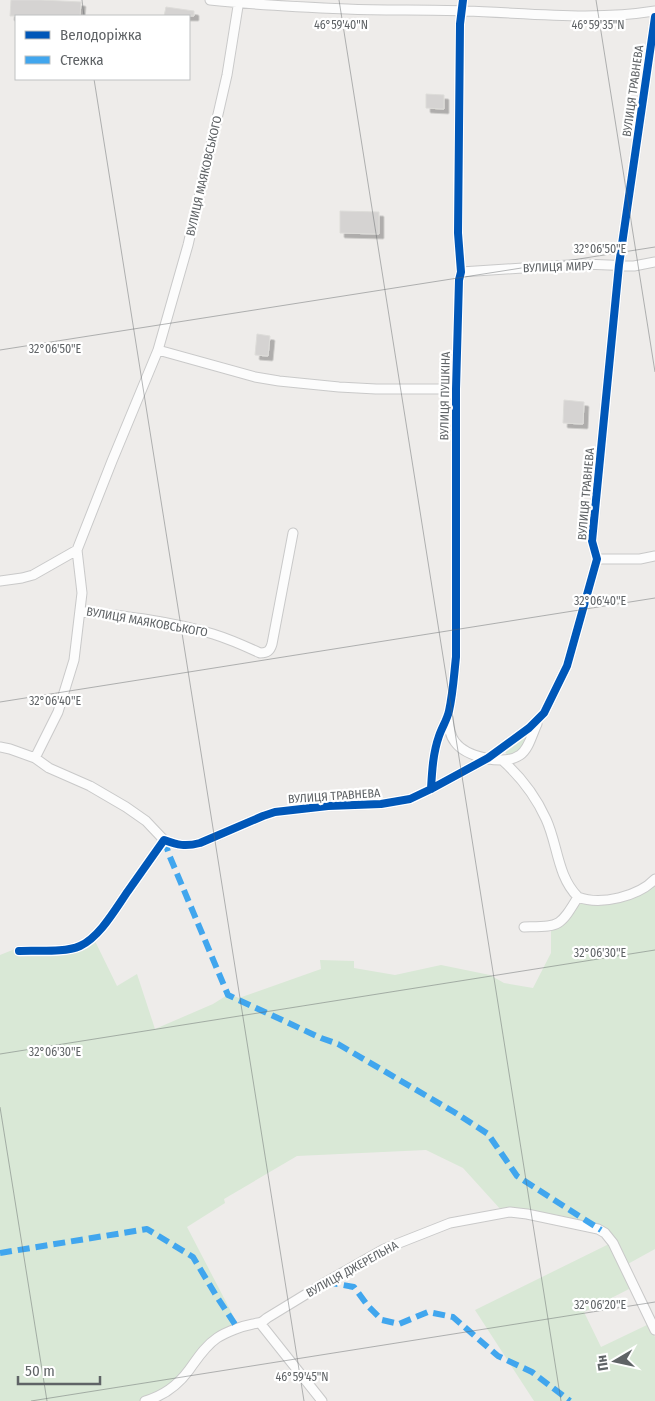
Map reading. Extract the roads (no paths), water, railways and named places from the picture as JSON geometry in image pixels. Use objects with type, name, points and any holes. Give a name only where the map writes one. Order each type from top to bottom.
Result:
[{"type":"street","points":[[210,0],[347,9],[565,15],[627,14],[655,11]]},
{"type":"street","name":"ВУЛИЦЯ ПУШКІНА","points":[[431,790],[435,749],[439,734],[448,716],[453,692],[456,657],[456,389],[459,280],[461,272],[458,233],[458,186],[460,24],[463,0]]},
{"type":"street","name":"ВУЛИЦЯ МАЯКОВСЬКОГО","points":[[34,758],[58,712],[74,660],[82,593],[77,550],[158,350],[191,236],[228,75],[239,2]]},
{"type":"street","name":"ВУЛИЦЯ ТРАВНЕВА","points":[[164,840],[177,845],[192,845],[275,812],[328,806],[381,804],[410,799],[431,790],[488,758],[529,728],[544,713],[567,666],[597,559],[592,541],[619,265],[655,17]]},
{"type":"street","name":"ВУЛИЦЯ МИРУ","points":[[461,272],[583,264],[634,266],[655,262]]},
{"type":"street","points":[[158,350],[255,377],[279,381],[339,388],[456,389]]},
{"type":"street","name":"ВУЛИЦЯ МАЯКОВСЬКОГО","points":[[80,611],[124,616],[198,629],[260,653],[266,653],[270,650],[272,644],[293,533]]},
{"type":"street","points":[[0,581],[33,575],[77,550]]},
{"type":"street","points":[[597,559],[640,559],[655,556]]},
{"type":"street","points":[[448,716],[450,735],[463,750],[473,755],[502,760],[520,755],[526,749],[539,719]]},
{"type":"street","points":[[0,747],[34,758],[49,768],[90,786],[126,807],[146,822],[164,840],[115,910],[98,932],[87,942],[68,949],[19,951]]},
{"type":"street","points":[[502,760],[516,772],[539,806],[546,820],[566,880],[578,897],[585,900],[619,898],[647,887],[655,879]]},
{"type":"street","points":[[524,927],[549,926],[561,922],[578,897]]},
{"type":"street","name":"ВУЛИЦЯ ДЖЕРЕЛЬНА","points":[[145,1401],[175,1386],[199,1357],[219,1337],[260,1323],[384,1249],[450,1224],[510,1212],[598,1229],[606,1233],[613,1243],[655,1330]]},
{"type":"street","points":[[260,1323],[322,1401]]}]
